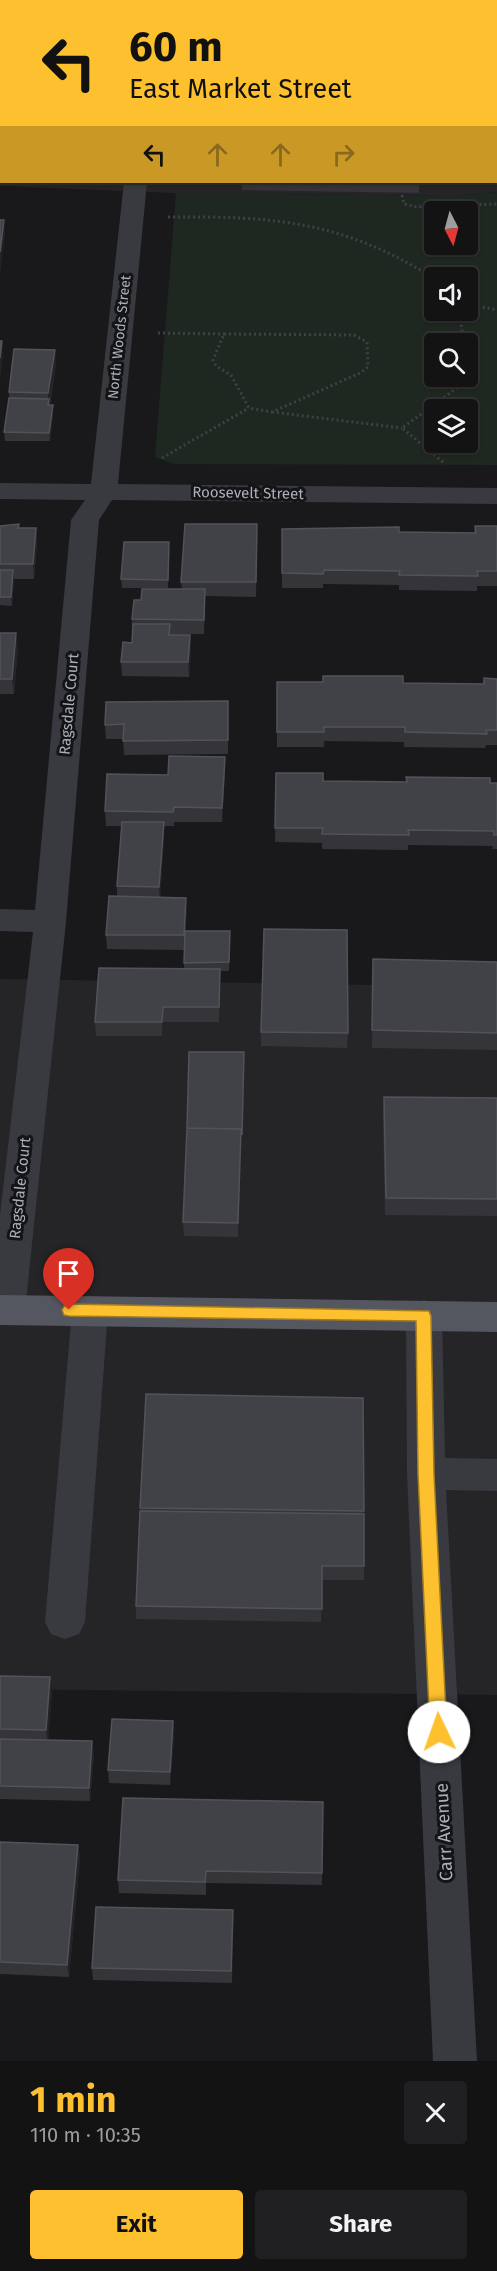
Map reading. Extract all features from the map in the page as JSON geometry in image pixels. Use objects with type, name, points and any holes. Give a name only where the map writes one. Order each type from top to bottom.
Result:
[{"type":"main road","points":[[4,1310],[497,1317]]},
{"type":"street","name":"North Woods Street","points":[[104,492],[118,333],[135,183]]},
{"type":"street","name":"Roosevelt Street","points":[[0,491],[497,495]]},
{"type":"street","name":"Ragsdale Court","points":[[4,1310],[50,922],[85,520],[104,492]]},
{"type":"street","points":[[0,920],[50,922]]},
{"type":"street","points":[[65,1622],[90,1311]]},
{"type":"street","name":"Carr Avenue","points":[[424,1316],[426,1474],[455,2061]]},
{"type":"street","points":[[426,1474],[497,1475]]},
{"type":"path","points":[[402,195],[404,204],[416,207],[497,204]]},
{"type":"path","points":[[131,217],[245,216],[308,224],[366,241],[403,258],[424,272]]},
{"type":"path","points":[[478,306],[497,310]]},
{"type":"path","points":[[118,333],[354,335],[367,342],[368,367],[366,370],[272,412]]},
{"type":"path","points":[[224,334],[213,360],[214,364],[231,375],[249,408]]},
{"type":"path","points":[[402,428],[458,387]]},
{"type":"path","points":[[104,492],[249,408],[402,428],[453,469],[459,495]]},
{"type":"shaded area","points":[[0,183],[497,183],[497,192],[452,196],[176,193],[0,186]]},
{"type":"shaded area","points":[[497,192],[497,465],[174,464],[155,457],[176,193],[452,196]]},
{"type":"shaded area","points":[[0,979],[497,987],[497,1695],[0,1689]]},
{"type":"building","points":[[0,220],[4,220],[0,252]]},
{"type":"building","points":[[14,349],[55,350],[48,393],[9,392]]},
{"type":"building","points":[[9,398],[49,399],[48,405],[53,405],[49,433],[4,432]]},
{"type":"building","points":[[19,524],[18,528],[36,528],[33,564],[0,564],[0,526]]},
{"type":"building","points":[[185,524],[257,524],[256,582],[181,582]]},
{"type":"building","points":[[475,526],[497,526],[497,571],[477,571],[478,576],[399,575],[400,571],[324,570],[323,574],[282,573],[282,529],[399,527],[399,532],[476,533]]},
{"type":"building","points":[[124,542],[169,542],[168,580],[121,579]]},
{"type":"building","points":[[0,570],[13,570],[11,597],[0,597]]},
{"type":"building","points":[[142,589],[205,589],[204,620],[132,619],[134,600],[141,600]]},
{"type":"building","points":[[133,624],[170,624],[169,635],[190,635],[188,662],[121,662],[123,642],[132,643]]},
{"type":"building","points":[[0,633],[16,633],[12,679],[0,679]]},
{"type":"building","points":[[323,676],[403,676],[403,683],[484,684],[484,678],[497,679],[497,730],[486,730],[487,734],[405,732],[405,727],[324,727],[324,732],[277,732],[277,682],[323,682]]},
{"type":"building","points":[[228,701],[228,740],[123,741],[124,724],[105,725],[106,702]]},
{"type":"building","points":[[169,756],[225,757],[222,808],[174,807],[173,812],[105,811],[107,774],[168,775]]},
{"type":"building","points":[[276,773],[323,773],[323,781],[407,782],[406,777],[490,778],[490,783],[497,783],[497,835],[494,835],[494,831],[408,830],[409,835],[322,834],[323,828],[275,828]]},
{"type":"building","points":[[122,822],[164,822],[159,887],[117,886]]},
{"type":"building","points":[[109,896],[186,898],[184,935],[106,935]]},
{"type":"building","points":[[264,929],[347,930],[348,1033],[261,1032]]},
{"type":"building","points":[[185,931],[230,931],[229,962],[184,963]]},
{"type":"building","points":[[373,959],[497,962],[497,1033],[372,1030]]},
{"type":"building","points":[[99,968],[220,969],[219,1007],[163,1007],[162,1022],[95,1022]]},
{"type":"building","points":[[189,1052],[244,1052],[242,1135],[241,1129],[187,1128]]},
{"type":"building","points":[[384,1097],[497,1098],[497,1199],[386,1198]]},
{"type":"building","points":[[187,1128],[241,1129],[238,1223],[183,1222]]},
{"type":"building","points":[[146,1394],[363,1398],[364,1511],[140,1508]]},
{"type":"building","points":[[140,1511],[364,1514],[364,1566],[322,1566],[322,1609],[136,1606]]},
{"type":"building","points":[[0,1676],[50,1677],[46,1730],[0,1729]]},
{"type":"building","points":[[112,1719],[173,1721],[170,1772],[108,1770]]},
{"type":"building","points":[[0,1739],[92,1741],[89,1788],[0,1786]]},
{"type":"building","points":[[123,1798],[323,1802],[322,1873],[206,1871],[205,1882],[118,1880]]},
{"type":"building","points":[[0,1842],[78,1845],[67,1965],[0,1962]]},
{"type":"building","points":[[96,1907],[233,1910],[231,1971],[92,1968]]},
{"type":"route","points":[[69,1310],[424,1316],[426,1474],[439,1732]]}]
